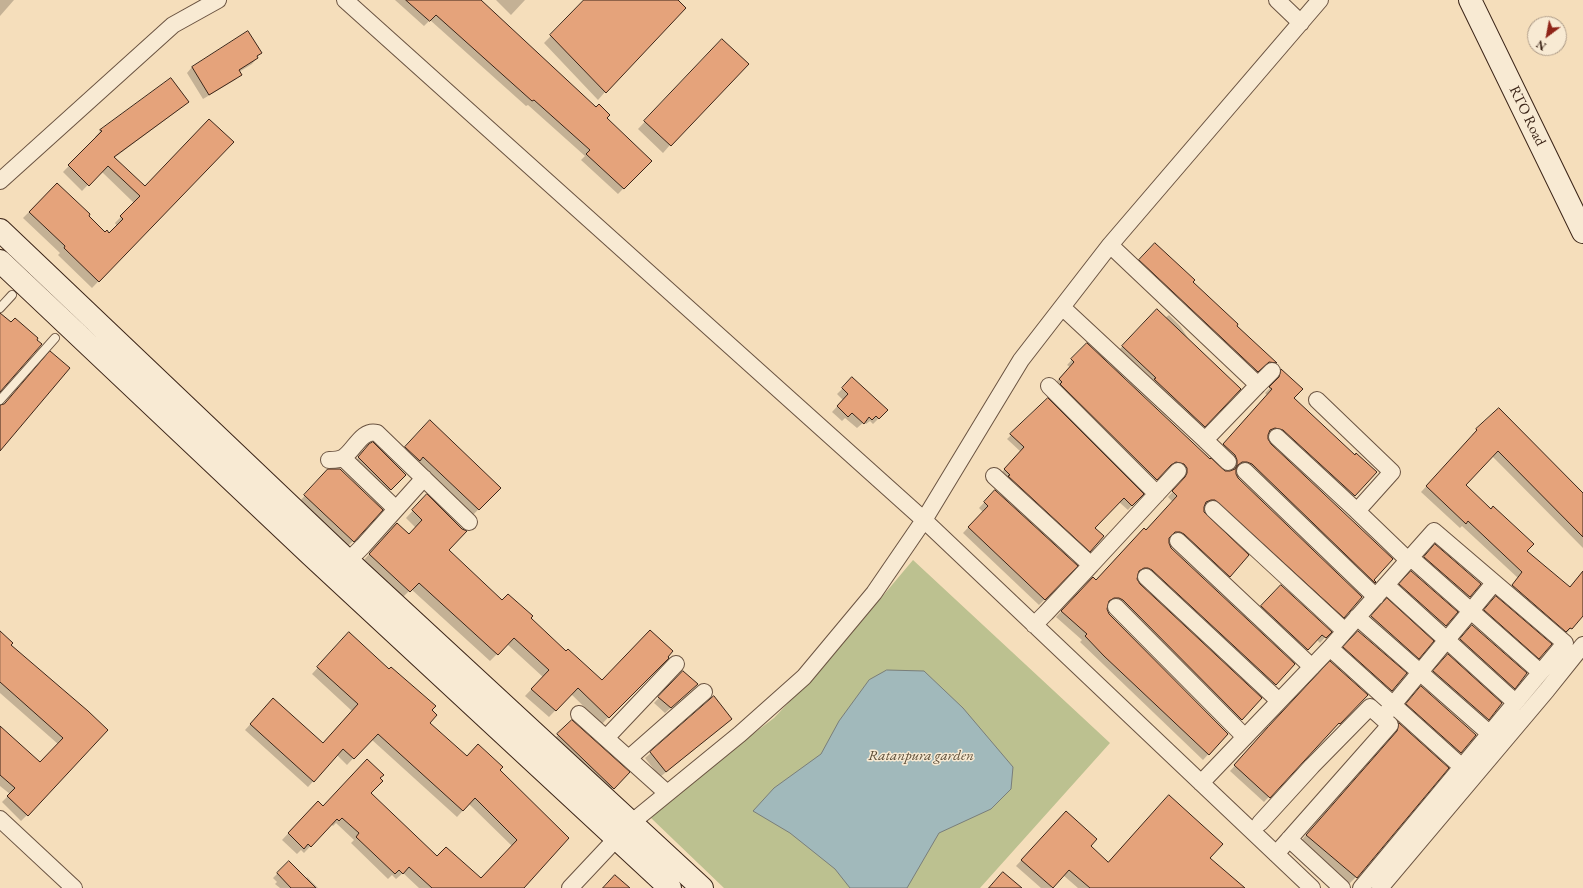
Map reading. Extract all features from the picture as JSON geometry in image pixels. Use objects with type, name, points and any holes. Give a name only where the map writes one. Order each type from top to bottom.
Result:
[{"type":"street","points":[[0,181],[174,25],[218,0]]},
{"type":"street","points":[[345,0],[924,520],[1312,888]]},
{"type":"street","points":[[1277,0],[1301,23]]},
{"type":"street","points":[[570,888],[631,823],[740,734],[804,677],[874,593],[924,520],[1021,360],[1110,244],[1320,0]]},
{"type":"street","name":"RTO Road","points":[[1470,0],[1583,232]]},
{"type":"street","points":[[0,230],[348,561],[702,888]]},
{"type":"street","points":[[1110,244],[1258,385]]},
{"type":"street","points":[[0,261],[317,561],[670,888]]},
{"type":"street","points":[[1062,307],[1228,462]]},
{"type":"street","points":[[1205,440],[1272,370]]},
{"type":"street","points":[[1049,386],[1157,494]]},
{"type":"street","points":[[1317,400],[1392,472],[1357,511]]},
{"type":"street","points":[[396,509],[336,459],[366,433],[372,431],[382,437],[469,522]]},
{"type":"street","points":[[1277,437],[1410,559],[1540,672]]},
{"type":"street","points":[[1245,471],[1381,591],[1447,640],[1515,702]]},
{"type":"street","points":[[1034,624],[1178,472]]},
{"type":"street","points":[[994,476],[1091,565]]},
{"type":"street","points":[[348,561],[424,478]]},
{"type":"street","points":[[1213,509],[1345,631]]},
{"type":"street","points":[[1201,783],[1330,648],[1434,531],[1565,643],[1361,888]]},
{"type":"street","points":[[1178,541],[1312,667]]},
{"type":"street","points":[[1146,577],[1279,701]]},
{"type":"street","points":[[1382,718],[1494,583]]},
{"type":"street","points":[[1116,607],[1245,736]]},
{"type":"street","points":[[1357,617],[1489,734]]},
{"type":"street","points":[[1380,888],[1547,690],[1583,645]]},
{"type":"street","points":[[1330,648],[1462,767]]},
{"type":"street","points":[[606,738],[676,664]]},
{"type":"street","points":[[629,758],[704,692]]},
{"type":"street","points":[[1260,823],[1312,766],[1370,707],[1390,725],[1276,854]]},
{"type":"street","points":[[579,714],[667,793]]},
{"type":"street","points":[[0,819],[74,888]]},
{"type":"street","points":[[1289,838],[1342,888]]},
{"type":"lane","points":[[0,308],[12,295]]},
{"type":"lane","points":[[0,400],[55,338]]},
{"type":"green space","name":"Ratanpura garden","points":[[913,560],[1110,743],[980,888],[724,888],[651,818],[695,778],[774,718],[828,661]]},
{"type":"water","points":[[887,670],[924,671],[963,708],[1013,767],[1011,789],[991,809],[939,833],[907,888],[850,888],[835,869],[790,833],[753,811],[774,788],[821,754],[839,721],[869,680]]},
{"type":"building","points":[[406,0],[481,0],[596,107],[599,104],[610,115],[607,118],[652,161],[624,189],[586,154],[590,150],[534,100],[532,101],[436,15],[430,21]]},
{"type":"building","points":[[584,0],[678,0],[686,8],[606,93],[550,35]]},
{"type":"building","points":[[248,31],[262,53],[257,56],[258,58],[239,70],[242,75],[209,95],[192,67]]},
{"type":"building","points":[[722,39],[749,64],[671,146],[644,121]]},
{"type":"building","points":[[171,78],[189,102],[114,157],[145,186],[209,119],[234,142],[99,282],[64,248],[65,246],[29,212],[57,183],[90,214],[89,216],[105,232],[107,230],[109,233],[123,219],[120,216],[140,196],[108,166],[89,186],[68,165],[102,131],[100,130]]},
{"type":"building","points":[[1155,243],[1195,280],[1193,282],[1238,324],[1237,326],[1277,363],[1269,362],[1258,372],[1139,260]]},
{"type":"building","points":[[1157,309],[1241,389],[1205,427],[1154,379],[1156,378],[1122,346]]},
{"type":"building","points":[[0,313],[11,322],[15,318],[38,338],[37,340],[42,344],[0,392]]},
{"type":"building","points":[[1087,343],[1210,459],[1211,458],[1225,471],[1235,469],[1237,460],[1235,455],[1223,444],[1272,389],[1269,387],[1279,377],[1281,369],[1303,389],[1294,398],[1355,455],[1356,453],[1377,472],[1355,496],[1283,430],[1275,428],[1270,430],[1268,435],[1268,439],[1271,444],[1393,559],[1374,580],[1376,582],[1375,583],[1252,464],[1242,462],[1236,469],[1238,478],[1362,597],[1344,618],[1215,500],[1206,502],[1204,512],[1249,555],[1230,577],[1184,534],[1175,532],[1169,538],[1171,548],[1295,664],[1276,685],[1152,570],[1144,568],[1139,571],[1137,579],[1140,584],[1262,698],[1242,720],[1123,600],[1114,598],[1109,601],[1107,609],[1109,614],[1228,734],[1209,755],[1104,656],[1085,636],[1087,634],[1061,611],[1093,577],[1096,580],[1144,528],[1146,530],[1177,496],[1172,491],[1187,473],[1187,468],[1184,464],[1176,462],[1171,465],[1157,480],[1060,384],[1062,382],[1059,379],[1074,362],[1071,359]]},
{"type":"building","points":[[50,351],[70,368],[0,451],[0,405],[4,404]]},
{"type":"building","points":[[852,377],[888,410],[879,419],[876,416],[872,420],[869,417],[864,424],[852,413],[848,417],[837,406],[848,394],[842,388]]},
{"type":"building","points":[[1048,398],[1144,494],[1132,506],[1124,498],[1095,528],[1104,536],[1090,552],[1008,476],[1010,475],[1004,469],[1024,447],[1010,434]]},
{"type":"building","points":[[1499,408],[1583,493],[1583,537],[1498,451],[1466,485],[1491,509],[1493,506],[1534,544],[1527,551],[1570,587],[1583,571],[1583,616],[1572,629],[1570,628],[1566,632],[1512,585],[1522,572],[1468,521],[1466,524],[1426,486],[1477,430],[1476,429]]},
{"type":"building","points":[[430,420],[501,488],[479,510],[423,457],[420,461],[405,447]]},
{"type":"building","points":[[373,442],[406,475],[391,490],[358,457],[369,444]]},
{"type":"building","points":[[328,469],[340,469],[383,510],[354,542],[304,495]]},
{"type":"building","points":[[995,490],[1078,566],[1045,600],[968,527],[988,506],[984,502]]},
{"type":"building","points":[[427,494],[462,529],[467,531],[449,550],[502,600],[508,594],[533,616],[531,618],[566,651],[568,649],[602,680],[650,630],[673,651],[668,657],[669,658],[609,718],[578,688],[556,711],[531,689],[549,670],[514,638],[498,655],[419,583],[410,592],[369,554],[397,523],[409,534],[422,520],[412,510]]},
{"type":"building","points":[[1435,544],[1481,584],[1470,597],[1424,557]]},
{"type":"building","points":[[1411,571],[1458,612],[1446,626],[1399,584]]},
{"type":"building","points":[[1281,585],[1332,632],[1326,638],[1322,635],[1308,650],[1261,606]]},
{"type":"building","points":[[1496,596],[1552,644],[1539,659],[1484,610]]},
{"type":"building","points":[[1387,598],[1434,641],[1419,659],[1371,616]]},
{"type":"building","points":[[1472,625],[1527,673],[1515,689],[1460,639]]},
{"type":"building","points":[[0,631],[13,643],[11,645],[108,730],[28,816],[7,796],[15,788],[0,775],[0,726],[40,762],[63,738],[0,682]]},
{"type":"building","points":[[1358,631],[1407,673],[1392,691],[1343,647]]},
{"type":"building","points":[[349,632],[389,669],[391,667],[436,706],[432,710],[437,715],[430,723],[467,756],[478,744],[503,767],[500,770],[569,838],[524,888],[432,888],[409,867],[403,874],[399,870],[395,874],[356,837],[359,833],[342,818],[339,821],[337,819],[311,847],[308,844],[304,849],[288,833],[318,801],[323,806],[367,759],[384,775],[380,778],[383,781],[371,793],[437,856],[446,847],[481,878],[517,840],[475,798],[463,811],[378,734],[354,759],[343,749],[314,782],[250,724],[273,698],[323,743],[358,704],[317,667]]},
{"type":"building","points":[[1448,654],[1502,703],[1489,720],[1433,671]]},
{"type":"building","points":[[1330,661],[1368,695],[1340,724],[1339,723],[1270,798],[1234,765]]},
{"type":"building","points":[[683,671],[698,684],[671,708],[658,697]]},
{"type":"building","points":[[1421,686],[1476,735],[1461,753],[1406,704]]},
{"type":"building","points":[[714,696],[732,719],[666,772],[650,752]]},
{"type":"building","points":[[572,720],[630,772],[614,789],[557,734]]},
{"type":"building","points":[[1399,723],[1449,768],[1357,878],[1306,835],[1397,731]]},
{"type":"building","points":[[1169,795],[1223,844],[1210,858],[1245,888],[1090,888],[1069,870],[1053,888],[1021,860],[1066,811],[1097,839],[1091,846],[1108,862]]},
{"type":"building","points":[[289,861],[316,888],[291,888],[277,873]]},
{"type":"building","points":[[1003,872],[1022,888],[989,888]]},
{"type":"building","points":[[615,875],[630,888],[603,888]]}]
